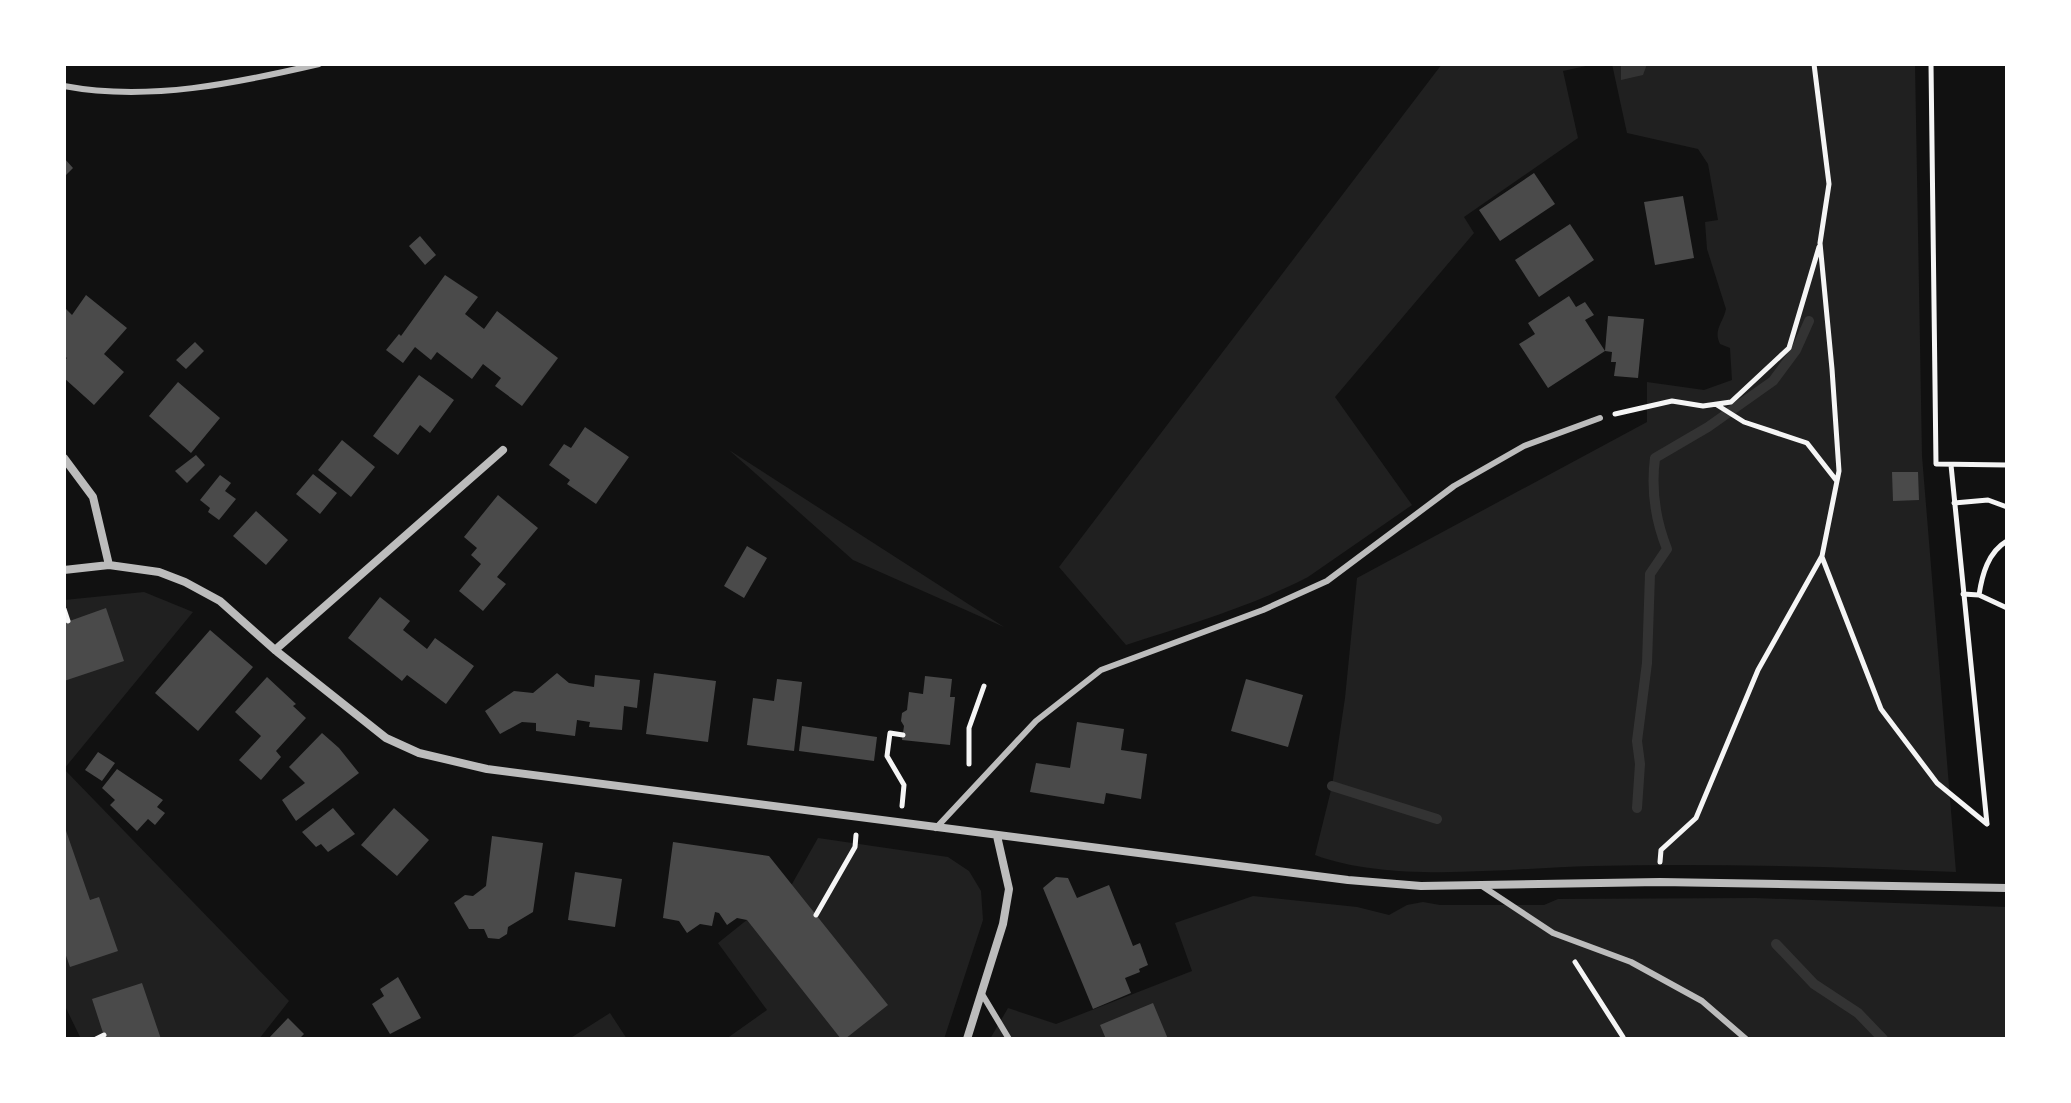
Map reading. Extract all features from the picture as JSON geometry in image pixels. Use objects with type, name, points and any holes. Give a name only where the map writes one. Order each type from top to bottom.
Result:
[{"type":"street","points":[[275,650],[503,450]]},
{"type":"street","points":[[64,458],[93,497],[109,565]]},
{"type":"street","points":[[64,570],[109,565],[159,572],[185,582],[220,601],[275,650],[386,738],[419,753],[487,769],[1348,880],[1421,886],[1660,882],[2007,888]]},
{"type":"street","points":[[967,1039],[1003,924],[1009,889],[997,836]]},
{"type":"lane","points":[[64,86],[118,92],[160,91],[221,84],[319,64]]},
{"type":"lane","points":[[936,828],[1036,721],[1101,670],[1263,610],[1327,581],[1454,486],[1524,446],[1600,418]]},
{"type":"lane","points":[[1480,885],[1553,933],[1631,962],[1702,1001],[1746,1039]]},
{"type":"lane","points":[[982,994],[1009,1039]]},
{"type":"path","points":[[1600,418],[1672,401],[1703,406],[1731,402],[1789,348],[1820,243],[1829,184],[1814,64]]},
{"type":"path","points":[[1931,64],[1936,464],[2007,465]]},
{"type":"path","points":[[1660,882],[1661,850],[1696,818],[1758,670],[1822,556],[1839,471],[1820,243]]},
{"type":"path","points":[[1715,404],[1744,422],[1807,443],[1837,481]]},
{"type":"path","points":[[1822,556],[1881,709],[1937,783],[1987,824],[1951,465]]},
{"type":"path","points":[[1954,503],[1988,500],[2007,507]]},
{"type":"path","points":[[1979,595],[1989,560],[2007,541]]},
{"type":"path","points":[[1962,594],[1979,595],[2007,608]]},
{"type":"path","points":[[64,609],[68,621]]},
{"type":"path","points":[[970,789],[969,728],[984,686]]},
{"type":"path","points":[[900,823],[904,785],[887,756],[890,733],[903,735]]},
{"type":"path","points":[[816,915],[855,847],[859,818]]},
{"type":"path","points":[[1553,933],[1584,973],[1623,1037]]},
{"type":"path","points":[[96,1039],[104,1035]]},
{"type":"shaded area","points":[[1442,64],[1595,64],[1563,71],[1578,138],[1464,217],[1474,233],[1335,397],[1412,505],[1308,577],[1286,588],[1195,623],[1126,645],[1059,567]]},
{"type":"shaded area","points":[[1612,64],[1915,64],[1922,456],[1956,872],[1683,865],[1415,872],[1346,864],[1315,855],[1332,786],[1345,698],[1357,578],[1647,422],[1647,382],[1704,390],[1732,380],[1730,348],[1720,344],[1718,335],[1726,309],[1707,249],[1705,222],[1718,220],[1708,164],[1698,149],[1627,133]]},
{"type":"shaded area","points":[[1621,64],[1647,64],[1643,75],[1621,80]]},
{"type":"shaded area","points":[[729,450],[1004,627],[853,560]]},
{"type":"shaded area","points":[[144,592],[193,612],[64,769],[64,600]]},
{"type":"shaded area","points":[[64,769],[289,1001],[259,1039],[81,1039],[64,1004]]},
{"type":"shaded area","points":[[818,838],[948,857],[969,871],[981,891],[983,920],[944,1039],[726,1039],[767,1010],[718,943],[792,884]]},
{"type":"shaded area","points":[[1253,896],[1357,907],[1389,915],[1407,905],[1423,902],[1440,905],[1544,905],[1558,899],[1755,898],[2007,907],[2007,1039],[990,1039],[1008,1008],[1056,1024],[1192,971],[1175,923]]},
{"type":"shaded area","points":[[610,1013],[627,1039],[569,1039]]},
{"type":"building","points":[[64,158],[73,168],[64,177]]},
{"type":"building","points":[[1534,173],[1555,204],[1500,241],[1479,210]]},
{"type":"building","points":[[1683,196],[1694,258],[1655,265],[1644,202]]},
{"type":"building","points":[[1570,224],[1594,260],[1539,297],[1515,260]]},
{"type":"building","points":[[420,236],[436,255],[425,265],[409,246]]},
{"type":"building","points":[[445,275],[478,297],[465,314],[484,329],[497,311],[558,358],[522,406],[495,386],[501,378],[483,364],[472,379],[437,352],[431,360],[415,347],[403,363],[386,350],[399,334],[401,336]]},
{"type":"building","points":[[86,295],[127,328],[104,354],[124,372],[94,405],[64,378],[64,361],[67,358],[64,356],[64,307],[72,315]]},
{"type":"building","points":[[1569,296],[1576,307],[1585,302],[1594,315],[1585,320],[1605,351],[1548,388],[1519,344],[1535,334],[1528,323]]},
{"type":"building","points":[[1608,316],[1644,319],[1638,378],[1614,376],[1616,362],[1611,362],[1612,352],[1605,351]]},
{"type":"building","points":[[195,342],[204,351],[186,369],[176,360]]},
{"type":"building","points":[[419,375],[454,400],[430,433],[420,425],[398,455],[373,436]]},
{"type":"building","points":[[178,382],[220,418],[191,453],[149,416]]},
{"type":"building","points":[[585,427],[629,457],[596,504],[567,484],[570,480],[549,465],[564,444],[571,448]]},
{"type":"building","points":[[342,440],[375,467],[351,497],[318,470]]},
{"type":"building","points":[[196,455],[205,465],[187,483],[175,471]]},
{"type":"building","points":[[1892,472],[1918,472],[1919,500],[1893,501]]},
{"type":"building","points":[[313,474],[337,493],[320,514],[296,494]]},
{"type":"building","points":[[220,475],[231,483],[225,491],[236,499],[219,520],[208,512],[210,508],[200,500]]},
{"type":"building","points":[[498,495],[538,528],[497,577],[506,584],[483,611],[459,591],[481,564],[471,555],[477,548],[464,537]]},
{"type":"building","points":[[256,511],[288,540],[266,565],[233,536]]},
{"type":"building","points":[[747,546],[767,558],[744,598],[724,586]]},
{"type":"building","points":[[380,597],[410,621],[403,630],[427,649],[435,638],[474,666],[446,704],[407,675],[402,681],[348,638]]},
{"type":"building","points":[[106,608],[124,661],[64,681],[64,623]]},
{"type":"building","points":[[210,630],[253,667],[198,731],[155,693]]},
{"type":"building","points":[[557,673],[569,683],[594,687],[595,675],[640,680],[637,708],[624,706],[622,730],[589,727],[590,722],[577,720],[575,736],[536,731],[536,723],[522,722],[500,734],[485,711],[514,691],[533,693]]},
{"type":"building","points":[[654,673],[716,681],[708,742],[646,734]]},
{"type":"building","points":[[925,676],[952,679],[950,697],[955,697],[950,745],[902,740],[902,713],[907,710],[909,692],[923,694]]},
{"type":"building","points":[[267,677],[296,704],[293,706],[306,718],[276,751],[281,757],[261,780],[239,760],[261,736],[235,712]]},
{"type":"building","points":[[777,679],[802,682],[794,751],[747,745],[753,698],[774,701]]},
{"type":"building","points":[[1246,679],[1303,695],[1288,747],[1231,731]]},
{"type":"building","points":[[1077,722],[1124,729],[1121,750],[1147,754],[1141,799],[1106,793],[1104,804],[1030,792],[1036,763],[1070,768]]},
{"type":"building","points":[[802,726],[877,737],[874,761],[799,751]]},
{"type":"building","points":[[322,733],[359,773],[296,821],[282,800],[305,783],[289,767]]},
{"type":"building","points":[[98,752],[115,763],[102,781],[85,770]]},
{"type":"building","points":[[117,769],[163,800],[157,807],[165,813],[155,825],[148,819],[137,831],[110,805],[115,800],[102,788]]},
{"type":"building","points":[[333,808],[355,834],[328,852],[321,844],[316,847],[302,832]]},
{"type":"building","points":[[394,808],[429,840],[397,876],[361,845]]},
{"type":"building","points":[[64,825],[90,900],[99,897],[118,951],[70,967],[64,950]]},
{"type":"building","points":[[492,836],[543,843],[533,912],[508,927],[507,934],[499,939],[488,938],[484,929],[469,929],[454,903],[465,895],[473,896],[486,886]]},
{"type":"building","points":[[673,842],[769,856],[888,1005],[841,1039],[747,920],[737,918],[727,925],[715,912],[712,926],[700,924],[687,933],[679,921],[663,918]]},
{"type":"building","points":[[575,872],[622,879],[615,927],[568,920]]},
{"type":"building","points":[[1056,877],[1068,878],[1077,898],[1109,885],[1133,946],[1140,943],[1148,965],[1125,978],[1131,993],[1093,1009],[1043,888]]},
{"type":"building","points":[[398,977],[421,1018],[390,1034],[372,1004],[384,996],[380,989]]},
{"type":"building","points":[[142,983],[161,1039],[105,1039],[92,999]]},
{"type":"building","points":[[1153,1003],[1168,1039],[1106,1039],[1100,1025]]},
{"type":"building","points":[[288,1018],[304,1034],[299,1039],[268,1039]]},
{"type":"waterway","points":[[1637,808],[1640,764],[1637,741],[1647,663],[1650,574],[1667,549],[1655,504],[1655,458],[1708,427],[1773,381],[1796,350],[1809,321]]},
{"type":"waterway","points":[[1332,786],[1437,819]]},
{"type":"waterway","points":[[1776,944],[1814,984],[1858,1013],[1883,1039]]}]
